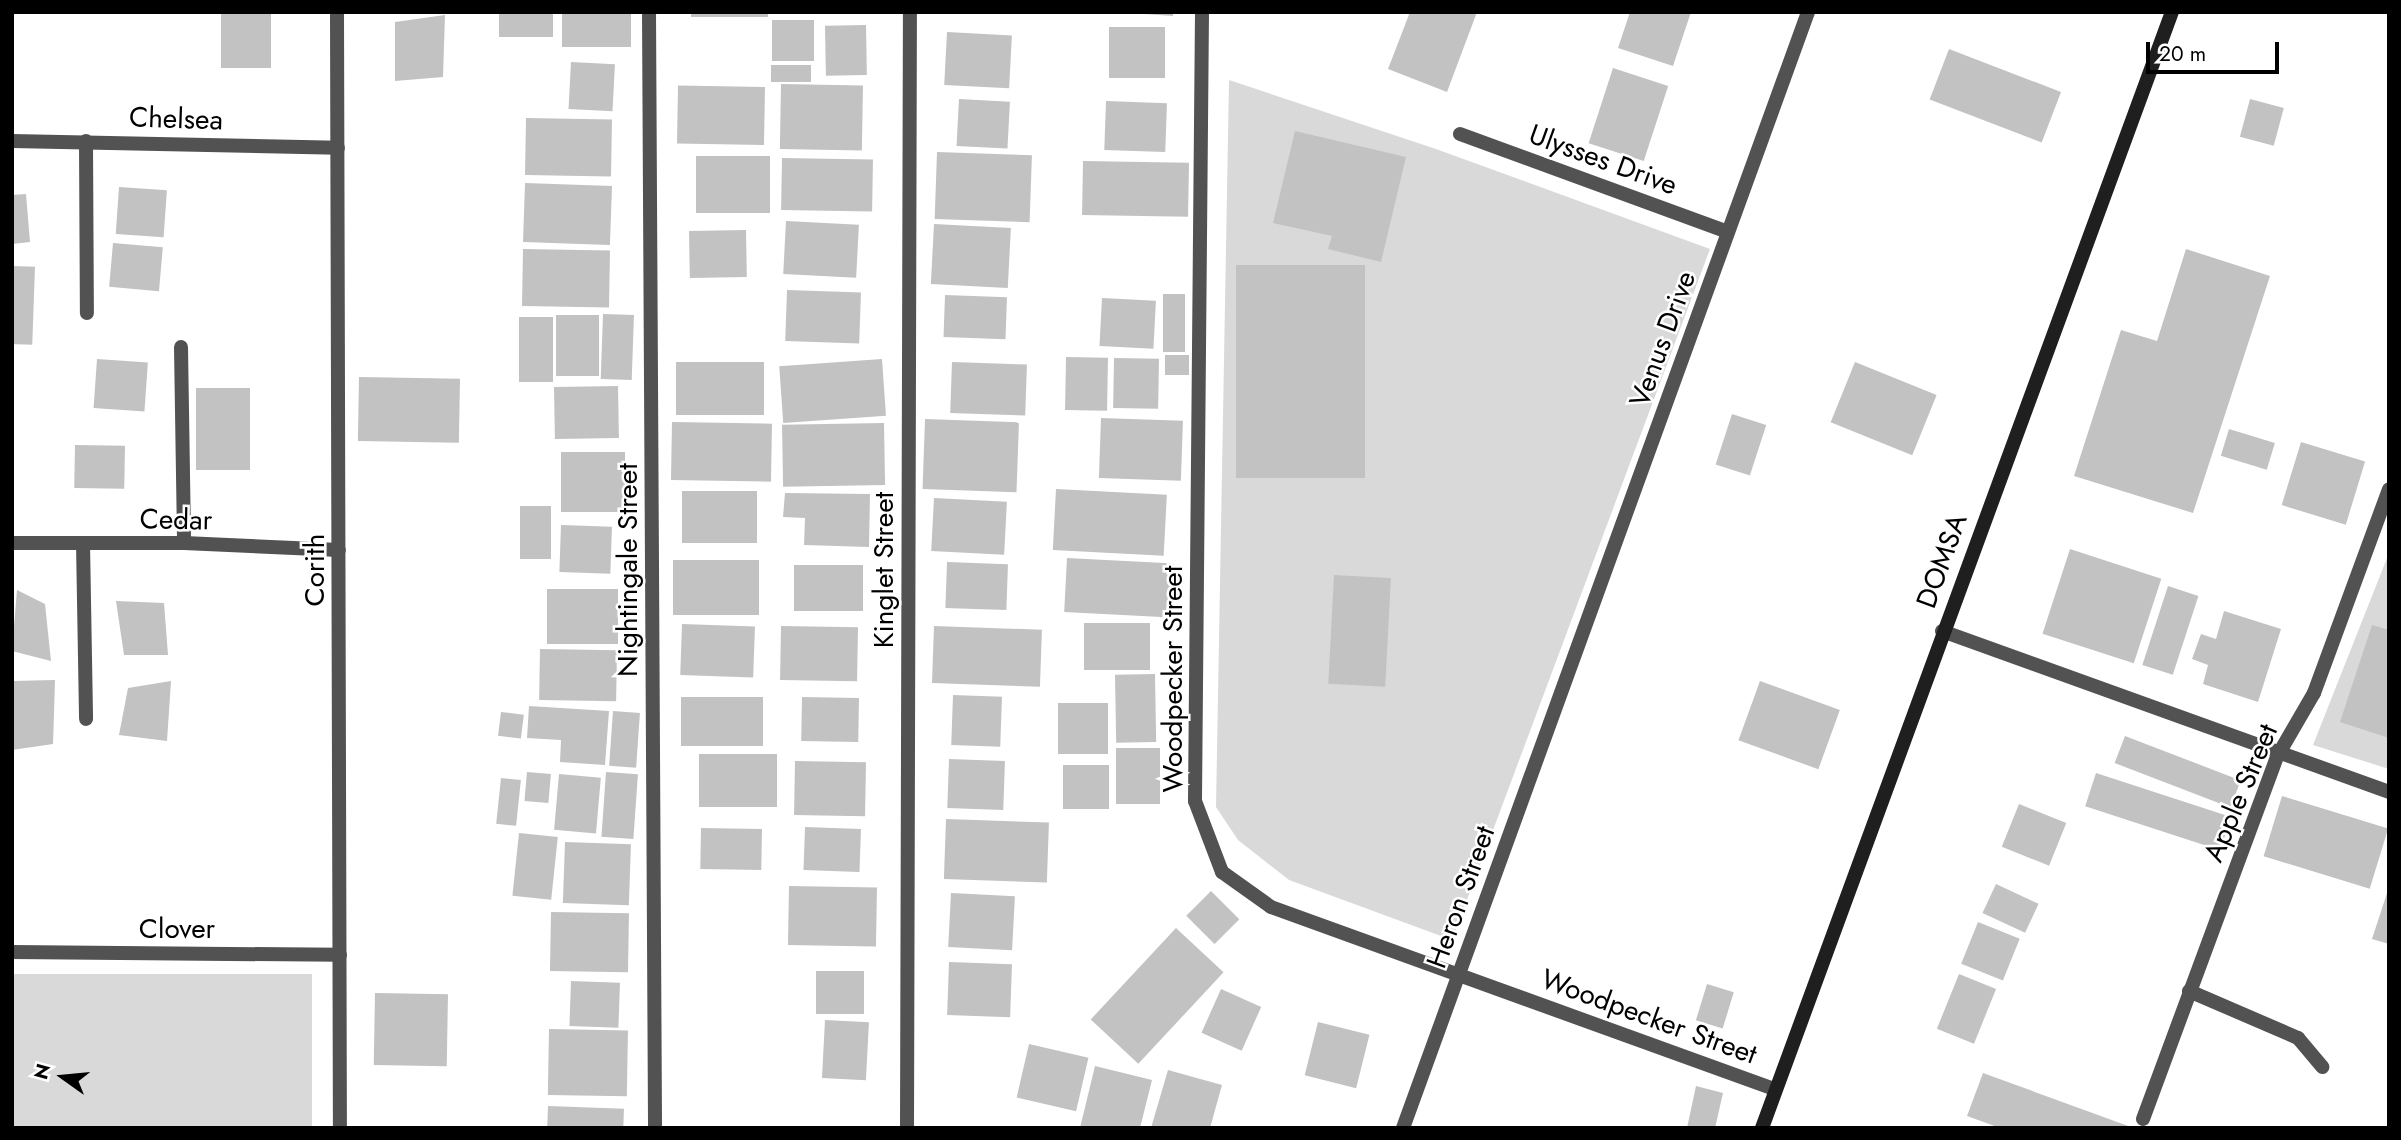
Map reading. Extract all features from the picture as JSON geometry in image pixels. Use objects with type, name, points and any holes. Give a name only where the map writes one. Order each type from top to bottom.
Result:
[{"type":"main road","name":"DOMSA","points":[[1762,1128],[1942,631],[2172,12]]},
{"type":"street","name":"Corith","points":[[337,12],[340,1128]]},
{"type":"street","name":"Nightingale Street","points":[[649,12],[655,1128]]},
{"type":"street","name":"Kinglet Street","points":[[907,1128],[910,12]]},
{"type":"street","name":"Woodpecker Street","points":[[1202,12],[1195,802],[1222,872],[1270,907],[1774,1089]]},
{"type":"street","name":"Venus Drive","points":[[1565,683],[1808,12]]},
{"type":"street","name":"Ulysses Drive","points":[[1460,134],[1728,232]]},
{"type":"street","name":"Chelsea","points":[[12,141],[338,148]]},
{"type":"street","points":[[86,141],[87,313]]},
{"type":"street","points":[[181,347],[184,543]]},
{"type":"street","name":"Apple Street","points":[[2143,1119],[2278,755],[2314,693],[2389,489]]},
{"type":"street","name":"Cedar","points":[[12,543],[184,543],[339,550]]},
{"type":"street","points":[[83,543],[86,719]]},
{"type":"street","points":[[1942,631],[2278,755],[2389,792]]},
{"type":"street","name":"Heron Street","points":[[1403,1128],[1565,683]]},
{"type":"street","name":"Clover","points":[[12,953],[340,955]]},
{"type":"street","points":[[2189,991],[2298,1038],[2322,1068]]},
{"type":"shaded area","points":[[1229,80],[1436,149],[1710,249],[1452,940],[1289,880],[1238,840],[1216,807]]},
{"type":"shaded area","points":[[2389,553],[2389,769],[2313,745]]},
{"type":"shaded area","points":[[12,974],[312,974],[312,1128],[12,1128]]},
{"type":"building","points":[[221,12],[271,12],[271,68],[221,68]]},
{"type":"building","points":[[499,12],[553,12],[553,37],[499,37]]},
{"type":"building","points":[[562,12],[631,12],[631,47],[562,47]]},
{"type":"building","points":[[691,12],[768,12],[768,17],[691,17]]},
{"type":"building","points":[[1116,12],[1173,12],[1173,16]]},
{"type":"building","points":[[1410,12],[1477,12],[1447,92],[1388,69]]},
{"type":"building","points":[[1630,12],[1691,12],[1673,66],[1618,48]]},
{"type":"building","points":[[445,15],[443,77],[395,81],[395,22]]},
{"type":"building","points":[[772,20],[814,20],[814,61],[772,61]]},
{"type":"building","points":[[866,25],[867,75],[826,76],[825,26]]},
{"type":"building","points":[[1109,27],[1165,27],[1165,78],[1109,78]]},
{"type":"building","points":[[947,32],[1012,35],[1009,88],[944,85]]},
{"type":"building","points":[[1949,49],[2061,92],[2042,142],[1930,99]]},
{"type":"building","points":[[571,62],[615,64],[612,111],[569,109]]},
{"type":"building","points":[[771,65],[811,65],[811,82],[771,82]]},
{"type":"building","points":[[1613,68],[1668,86],[1644,161],[1589,143]]},
{"type":"building","points":[[781,84],[863,85],[862,150],[780,149]]},
{"type":"building","points":[[678,85],[765,87],[764,145],[677,143]]},
{"type":"building","points":[[959,99],[1010,102],[1007,149],[957,146]]},
{"type":"building","points":[[2250,99],[2284,108],[2274,146],[2240,137]]},
{"type":"building","points":[[1106,101],[1167,103],[1165,152],[1104,150]]},
{"type":"building","points":[[526,118],[612,120],[611,176],[525,175]]},
{"type":"building","points":[[1295,131],[1406,157],[1381,262],[1328,249],[1332,236],[1273,223]]},
{"type":"building","points":[[937,152],[1032,155],[1030,222],[935,219]]},
{"type":"building","points":[[696,156],[770,156],[770,213],[696,213]]},
{"type":"building","points":[[782,158],[873,160],[872,212],[781,210]]},
{"type":"building","points":[[1083,161],[1189,163],[1188,217],[1082,215]]},
{"type":"building","points":[[525,183],[612,186],[610,245],[523,242]]},
{"type":"building","points":[[119,187],[167,190],[164,237],[116,234]]},
{"type":"building","points":[[26,194],[30,242],[12,244],[12,195]]},
{"type":"building","points":[[786,221],[859,225],[856,278],[783,274]]},
{"type":"building","points":[[934,224],[1011,228],[1008,288],[931,284]]},
{"type":"building","points":[[746,230],[747,277],[690,278],[689,231]]},
{"type":"building","points":[[113,243],[163,247],[159,291],[109,287]]},
{"type":"building","points":[[523,249],[610,251],[609,308],[522,306]]},
{"type":"building","points":[[2186,249],[2270,276],[2193,513],[2074,476],[2121,330],[2157,341]]},
{"type":"building","points":[[1236,265],[1365,265],[1365,478],[1236,478]]},
{"type":"building","points":[[12,266],[35,267],[32,345],[12,344]]},
{"type":"building","points":[[787,290],[861,293],[859,344],[785,341]]},
{"type":"building","points":[[1163,294],[1185,294],[1185,352],[1163,352]]},
{"type":"building","points":[[945,295],[1007,297],[1005,339],[944,337]]},
{"type":"building","points":[[1102,298],[1156,301],[1153,349],[1099,346]]},
{"type":"building","points":[[603,314],[634,315],[632,380],[601,379]]},
{"type":"building","points":[[556,315],[599,315],[599,376],[556,376]]},
{"type":"building","points":[[519,317],[553,317],[553,382],[519,382]]},
{"type":"building","points":[[1165,355],[1189,355],[1189,375],[1165,375]]},
{"type":"building","points":[[1066,357],[1108,358],[1107,411],[1065,410]]},
{"type":"building","points":[[1114,358],[1159,359],[1158,409],[1113,408]]},
{"type":"building","points":[[97,359],[148,363],[144,411],[94,408]]},
{"type":"building","points":[[882,359],[886,416],[783,423],[779,366]]},
{"type":"building","points":[[676,362],[764,362],[764,415],[676,415]]},
{"type":"building","points":[[952,362],[1027,365],[1025,416],[950,413]]},
{"type":"building","points":[[1855,362],[1937,395],[1912,455],[1831,422]]},
{"type":"building","points":[[359,377],[460,379],[459,443],[358,441]]},
{"type":"building","points":[[618,386],[619,438],[555,439],[554,387]]},
{"type":"building","points":[[196,388],[250,388],[250,470],[196,470]]},
{"type":"building","points":[[1732,414],[1766,425],[1750,476],[1716,464]]},
{"type":"building","points":[[1101,418],[1183,421],[1181,481],[1099,478]]},
{"type":"building","points":[[925,419],[1019,422],[1016,492],[923,489]]},
{"type":"building","points":[[672,422],[772,424],[771,482],[671,480]]},
{"type":"building","points":[[884,423],[885,485],[783,487],[782,425]]},
{"type":"building","points":[[2229,429],[2275,443],[2267,470],[2221,456]]},
{"type":"building","points":[[2301,442],[2365,462],[2346,525],[2282,505]]},
{"type":"building","points":[[75,445],[125,446],[124,489],[74,488]]},
{"type":"building","points":[[561,452],[625,452],[625,512],[561,512]]},
{"type":"building","points":[[1056,489],[1167,495],[1164,556],[1053,550]]},
{"type":"building","points":[[682,491],[757,491],[757,543],[682,543]]},
{"type":"building","points":[[785,493],[870,494],[869,547],[804,545],[805,518],[783,517]]},
{"type":"building","points":[[934,498],[1007,502],[1004,555],[931,551]]},
{"type":"building","points":[[520,506],[551,506],[551,559],[520,559]]},
{"type":"building","points":[[561,525],[612,527],[610,574],[559,572]]},
{"type":"building","points":[[2070,549],[2161,579],[2134,663],[2042,634]]},
{"type":"building","points":[[1067,558],[1174,564],[1171,618],[1064,612]]},
{"type":"building","points":[[673,560],[759,560],[759,615],[673,615]]},
{"type":"building","points":[[947,562],[1008,564],[1006,610],[945,608]]},
{"type":"building","points":[[794,565],[863,565],[863,611],[794,611]]},
{"type":"building","points":[[1334,575],[1391,578],[1385,687],[1328,684]]},
{"type":"building","points":[[2168,586],[2198,596],[2173,675],[2142,665]]},
{"type":"building","points":[[547,589],[618,589],[618,644],[547,644]]},
{"type":"building","points":[[17,590],[45,604],[51,661],[12,651]]},
{"type":"building","points":[[116,601],[164,603],[168,655],[124,655]]},
{"type":"building","points":[[2224,611],[2281,629],[2258,702],[2203,684],[2208,665],[2192,659],[2201,634],[2216,639]]},
{"type":"building","points":[[1084,623],[1150,623],[1150,670],[1084,670]]},
{"type":"building","points":[[682,624],[755,627],[753,678],[680,675]]},
{"type":"building","points":[[2372,625],[2389,630],[2389,738],[2340,722]]},
{"type":"building","points":[[781,626],[858,627],[857,681],[780,680]]},
{"type":"building","points":[[934,626],[1042,630],[1040,687],[932,683]]},
{"type":"building","points":[[540,649],[617,650],[616,701],[539,700]]},
{"type":"building","points":[[1155,674],[1156,742],[1116,743],[1115,675]]},
{"type":"building","points":[[55,680],[53,744],[12,750],[12,681]]},
{"type":"building","points":[[171,681],[167,741],[119,735],[128,688]]},
{"type":"building","points":[[1760,681],[1840,710],[1818,769],[1738,740]]},
{"type":"building","points":[[953,695],[1002,697],[1000,747],[951,745]]},
{"type":"building","points":[[681,697],[763,697],[763,746],[681,746]]},
{"type":"building","points":[[802,697],[859,698],[858,742],[801,741]]},
{"type":"building","points":[[1058,703],[1108,703],[1108,754],[1058,754]]},
{"type":"building","points":[[529,706],[609,711],[605,765],[560,762],[561,740],[527,738]]},
{"type":"building","points":[[613,711],[640,713],[636,768],[609,766]]},
{"type":"building","points":[[501,712],[524,715],[521,739],[498,736]]},
{"type":"building","points":[[2125,736],[2241,780],[2230,808],[2115,763]]},
{"type":"building","points":[[1116,748],[1160,748],[1160,804],[1116,804]]},
{"type":"building","points":[[699,754],[777,754],[777,807],[699,807]]},
{"type":"building","points":[[949,759],[1005,761],[1003,810],[947,808]]},
{"type":"building","points":[[795,761],[866,762],[865,816],[794,815]]},
{"type":"building","points":[[1063,765],[1109,765],[1109,809],[1063,809]]},
{"type":"building","points":[[527,772],[551,774],[548,803],[524,801]]},
{"type":"building","points":[[606,772],[638,774],[633,839],[601,837]]},
{"type":"building","points":[[2096,773],[2231,817],[2220,850],[2085,806]]},
{"type":"building","points":[[559,774],[601,778],[596,833],[554,830]]},
{"type":"building","points":[[501,778],[521,780],[516,826],[496,824]]},
{"type":"building","points":[[2282,796],[2388,828],[2370,889],[2264,856]]},
{"type":"building","points":[[2019,804],[2066,823],[2049,866],[2002,847]]},
{"type":"building","points":[[946,819],[1049,823],[1047,883],[944,879]]},
{"type":"building","points":[[805,827],[861,829],[859,872],[803,870]]},
{"type":"building","points":[[701,828],[762,829],[761,870],[700,869]]},
{"type":"building","points":[[519,833],[558,837],[551,900],[512,896]]},
{"type":"building","points":[[565,842],[631,844],[629,905],[563,903]]},
{"type":"building","points":[[1996,884],[2039,904],[2025,933],[1982,913]]},
{"type":"building","points":[[789,886],[877,888],[876,947],[788,945]]},
{"type":"building","points":[[2389,890],[2389,944],[2372,939]]},
{"type":"building","points":[[1211,891],[1239,919],[1215,944],[1186,916]]},
{"type":"building","points":[[951,893],[1015,896],[1012,950],[948,947]]},
{"type":"building","points":[[551,912],[629,913],[628,972],[550,971]]},
{"type":"building","points":[[1978,922],[2020,939],[2003,981],[1961,964]]},
{"type":"building","points":[[1176,928],[1224,972],[1138,1064],[1091,1019]]},
{"type":"building","points":[[949,962],[1012,964],[1010,1017],[947,1015]]},
{"type":"building","points":[[816,971],[864,971],[864,1014],[816,1014]]},
{"type":"building","points":[[1959,974],[1996,989],[1974,1044],[1937,1029]]},
{"type":"building","points":[[571,981],[620,983],[618,1028],[569,1026]]},
{"type":"building","points":[[1707,984],[1734,992],[1723,1029],[1696,1020]]},
{"type":"building","points":[[1221,989],[1261,1007],[1242,1051],[1201,1033]]},
{"type":"building","points":[[375,993],[448,994],[447,1066],[374,1065]]},
{"type":"building","points":[[825,1020],[869,1022],[866,1080],[822,1078]]},
{"type":"building","points":[[1318,1022],[1369,1035],[1356,1088],[1305,1075]]},
{"type":"building","points":[[549,1029],[628,1030],[627,1096],[548,1095]]},
{"type":"building","points":[[1029,1044],[1088,1058],[1076,1111],[1017,1098]]},
{"type":"building","points":[[1095,1066],[1152,1080],[1140,1128],[1080,1128]]},
{"type":"building","points":[[1168,1070],[1222,1085],[1210,1128],[1151,1128]]},
{"type":"building","points":[[1983,1073],[2131,1127],[2000,1128],[1967,1116]]},
{"type":"building","points":[[1696,1086],[1723,1093],[1715,1128],[1687,1128]]},
{"type":"building","points":[[548,1106],[624,1109],[623,1128],[547,1128]]}]
